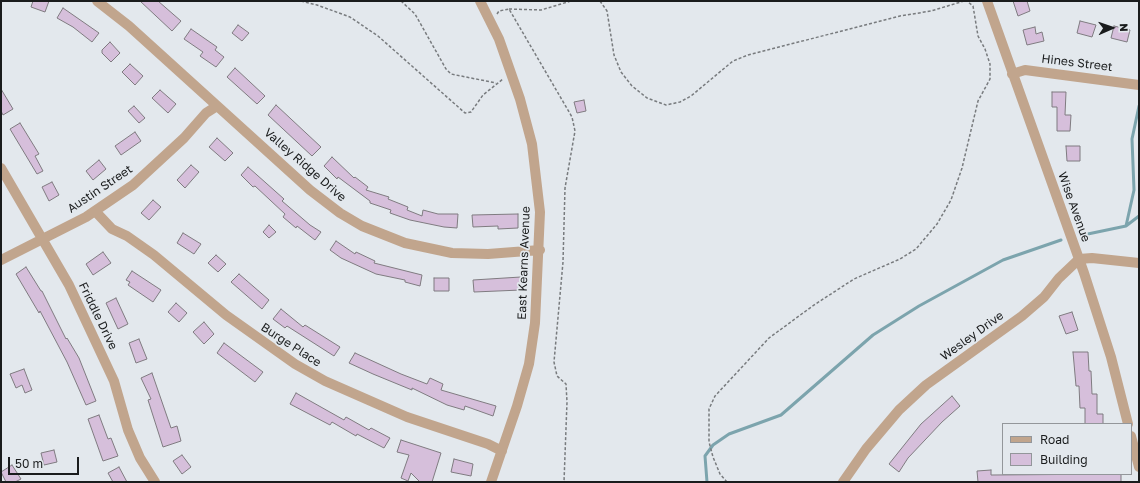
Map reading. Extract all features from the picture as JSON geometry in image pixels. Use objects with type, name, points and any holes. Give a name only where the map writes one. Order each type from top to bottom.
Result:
[{"type":"street","name":"Valley Ridge Drive","points":[[97,1],[129,26],[310,190],[340,213],[385,236],[428,249],[452,253],[488,254],[540,250]]},
{"type":"street","name":"East Kearns Avenue","points":[[480,1],[499,39],[520,99],[532,144],[540,212],[540,250],[535,323],[529,364],[491,482]]},
{"type":"street","name":"Wise Avenue","points":[[987,1],[1079,259],[1111,357],[1128,423]]},
{"type":"street","name":"Hines Street","points":[[1012,74],[1025,70],[1139,85]]},
{"type":"street","name":"Austin Street","points":[[1,260],[95,211],[133,185],[184,138],[206,113],[217,106]]},
{"type":"street","name":"Friddle Drive","points":[[1,168],[69,285],[114,381],[128,430],[140,458],[155,482]]},
{"type":"street","name":"Burge Place","points":[[95,211],[112,228],[154,255],[226,315],[295,364],[325,381],[407,417],[488,444],[502,451]]},
{"type":"street","points":[[1079,259],[1092,258],[1139,263]]},
{"type":"street","name":"Wesley Drive","points":[[843,482],[866,449],[899,410],[926,385],[1022,316],[1044,297],[1059,278],[1079,259]]},
{"type":"street","points":[[1132,440],[1139,467]]},
{"type":"path","points":[[301,1],[317,5],[350,18],[378,36],[465,112],[471,112],[483,95],[496,82],[504,78]]},
{"type":"path","points":[[402,1],[415,14],[446,69],[451,74],[496,82]]},
{"type":"path","points":[[494,17],[499,11],[509,9],[541,10],[571,1]]},
{"type":"path","points":[[600,1],[607,11],[614,55],[621,72],[632,86],[647,98],[666,105],[680,102],[691,96],[733,62],[748,55],[900,16],[931,11],[965,1],[973,6],[978,36],[985,49],[990,64],[990,79],[978,101],[962,168],[951,200],[937,224],[916,249],[900,259],[854,279],[814,305],[769,338],[715,396],[710,409],[709,442],[720,474],[727,482]]},
{"type":"path","points":[[509,9],[572,117],[575,131],[565,188],[563,262],[554,362],[557,376],[566,384],[567,402],[564,482]]},
{"type":"building","points":[[33,1],[49,1],[45,12],[31,7]]},
{"type":"building","points":[[140,1],[158,1],[181,21],[172,31]]},
{"type":"building","points":[[1013,1],[1027,1],[1030,11],[1018,16]]},
{"type":"building","points":[[63,8],[99,33],[92,42],[73,27],[57,18]]},
{"type":"building","points":[[1080,21],[1096,25],[1092,37],[1077,33]]},
{"type":"building","points":[[238,25],[249,33],[242,41],[232,33]]},
{"type":"building","points":[[1114,26],[1130,30],[1127,42],[1111,38]]},
{"type":"building","points":[[1035,27],[1036,34],[1042,32],[1044,41],[1027,45],[1023,30]]},
{"type":"building","points":[[191,29],[217,47],[215,50],[224,57],[216,67],[200,56],[203,52],[184,39]]},
{"type":"building","points":[[110,42],[120,53],[111,62],[102,53],[102,50]]},
{"type":"building","points":[[130,64],[143,76],[135,85],[122,72]]},
{"type":"building","points":[[235,68],[265,96],[257,104],[227,77]]},
{"type":"building","points":[[1,89],[13,109],[3,115],[1,111]]},
{"type":"building","points":[[160,90],[176,104],[168,113],[152,98]]},
{"type":"building","points":[[1052,92],[1066,92],[1065,115],[1071,115],[1070,131],[1057,131],[1057,107],[1052,107]]},
{"type":"building","points":[[584,100],[586,111],[577,113],[574,102]]},
{"type":"building","points":[[276,105],[321,147],[312,156],[268,115]]},
{"type":"building","points":[[134,106],[145,118],[139,123],[128,111]]},
{"type":"building","points":[[20,123],[39,154],[35,156],[43,171],[37,174],[10,129]]},
{"type":"building","points":[[135,132],[141,141],[121,155],[115,146]]},
{"type":"building","points":[[217,138],[233,153],[225,161],[209,147]]},
{"type":"building","points":[[1066,146],[1080,146],[1080,161],[1067,161]]},
{"type":"building","points":[[332,157],[354,178],[355,177],[368,187],[366,190],[389,197],[388,199],[408,207],[407,210],[422,216],[423,210],[438,214],[458,214],[457,228],[410,220],[390,213],[391,210],[370,203],[370,201],[338,177],[337,179],[324,166]]},
{"type":"building","points":[[99,160],[106,169],[93,180],[86,171]]},
{"type":"building","points":[[191,165],[199,172],[185,188],[177,180]]},
{"type":"building","points":[[248,167],[284,199],[282,201],[310,225],[321,232],[315,240],[297,226],[296,228],[283,217],[285,214],[241,175]]},
{"type":"building","points":[[52,182],[59,195],[49,201],[42,187]]},
{"type":"building","points":[[153,200],[161,207],[149,220],[141,213]]},
{"type":"building","points":[[518,214],[518,228],[498,229],[498,226],[473,227],[472,215]]},
{"type":"building","points":[[269,225],[276,232],[269,238],[263,232]]},
{"type":"building","points":[[183,233],[201,244],[194,254],[177,243]]},
{"type":"building","points":[[336,241],[355,254],[356,252],[375,261],[374,263],[422,275],[420,286],[405,282],[405,280],[376,274],[341,258],[330,250]]},
{"type":"building","points":[[103,252],[111,263],[93,275],[86,264]]},
{"type":"building","points":[[216,255],[226,264],[218,272],[208,263]]},
{"type":"building","points":[[26,267],[42,291],[66,339],[67,338],[79,358],[96,401],[86,405],[67,362],[40,311],[39,313],[16,274]]},
{"type":"building","points":[[132,271],[161,290],[153,302],[128,285],[130,282],[126,280]]},
{"type":"building","points":[[239,274],[269,300],[262,309],[231,282]]},
{"type":"building","points":[[521,277],[521,290],[474,292],[473,280]]},
{"type":"building","points":[[434,278],[449,278],[449,291],[434,291]]},
{"type":"building","points":[[116,298],[128,324],[118,329],[106,303]]},
{"type":"building","points":[[176,303],[187,313],[179,322],[168,312]]},
{"type":"building","points":[[281,309],[303,327],[305,325],[340,347],[334,356],[287,326],[285,328],[273,319]]},
{"type":"building","points":[[1072,312],[1078,330],[1066,334],[1059,316]]},
{"type":"building","points":[[204,322],[214,334],[204,344],[193,332]]},
{"type":"building","points":[[139,339],[147,359],[136,363],[129,343]]},
{"type":"building","points":[[224,343],[263,372],[255,382],[217,353]]},
{"type":"building","points":[[1073,352],[1088,352],[1092,394],[1097,394],[1097,414],[1103,414],[1103,423],[1085,423],[1085,408],[1080,408],[1079,386],[1076,386]]},
{"type":"building","points":[[355,353],[427,384],[430,378],[443,384],[441,390],[496,406],[493,416],[465,406],[464,410],[447,405],[412,388],[412,390],[349,363]]},
{"type":"building","points":[[24,369],[32,390],[25,393],[22,385],[16,388],[10,374]]},
{"type":"building","points":[[152,373],[171,428],[177,426],[181,441],[163,447],[148,400],[151,399],[141,378]]},
{"type":"building","points":[[296,393],[344,420],[346,417],[369,430],[371,428],[390,438],[384,448],[357,434],[356,436],[332,422],[330,425],[290,404]]},
{"type":"building","points":[[952,396],[960,406],[942,422],[908,458],[899,472],[889,464],[921,424]]},
{"type":"building","points":[[99,415],[108,439],[111,438],[118,456],[103,461],[88,419]]},
{"type":"building","points":[[401,440],[441,453],[432,482],[420,482],[411,473],[408,481],[401,478],[409,455],[397,452]]},
{"type":"building","points":[[54,450],[57,462],[44,465],[41,453]]},
{"type":"building","points":[[182,455],[191,467],[182,474],[173,461]]},
{"type":"building","points":[[454,459],[473,464],[471,476],[451,472]]},
{"type":"building","points":[[12,465],[21,479],[15,482],[6,482],[1,472]]},
{"type":"building","points":[[119,467],[127,482],[113,482],[108,473]]},
{"type":"building","points":[[991,470],[991,475],[1121,475],[1121,482],[978,482],[977,471]]},
{"type":"waterway","points":[[1126,226],[1134,190],[1132,139],[1139,106]]},
{"type":"waterway","points":[[1083,235],[1126,226],[1139,216]]},
{"type":"waterway","points":[[707,482],[705,456],[713,445],[729,434],[781,415],[873,335],[919,306],[1003,260],[1061,240]]}]
